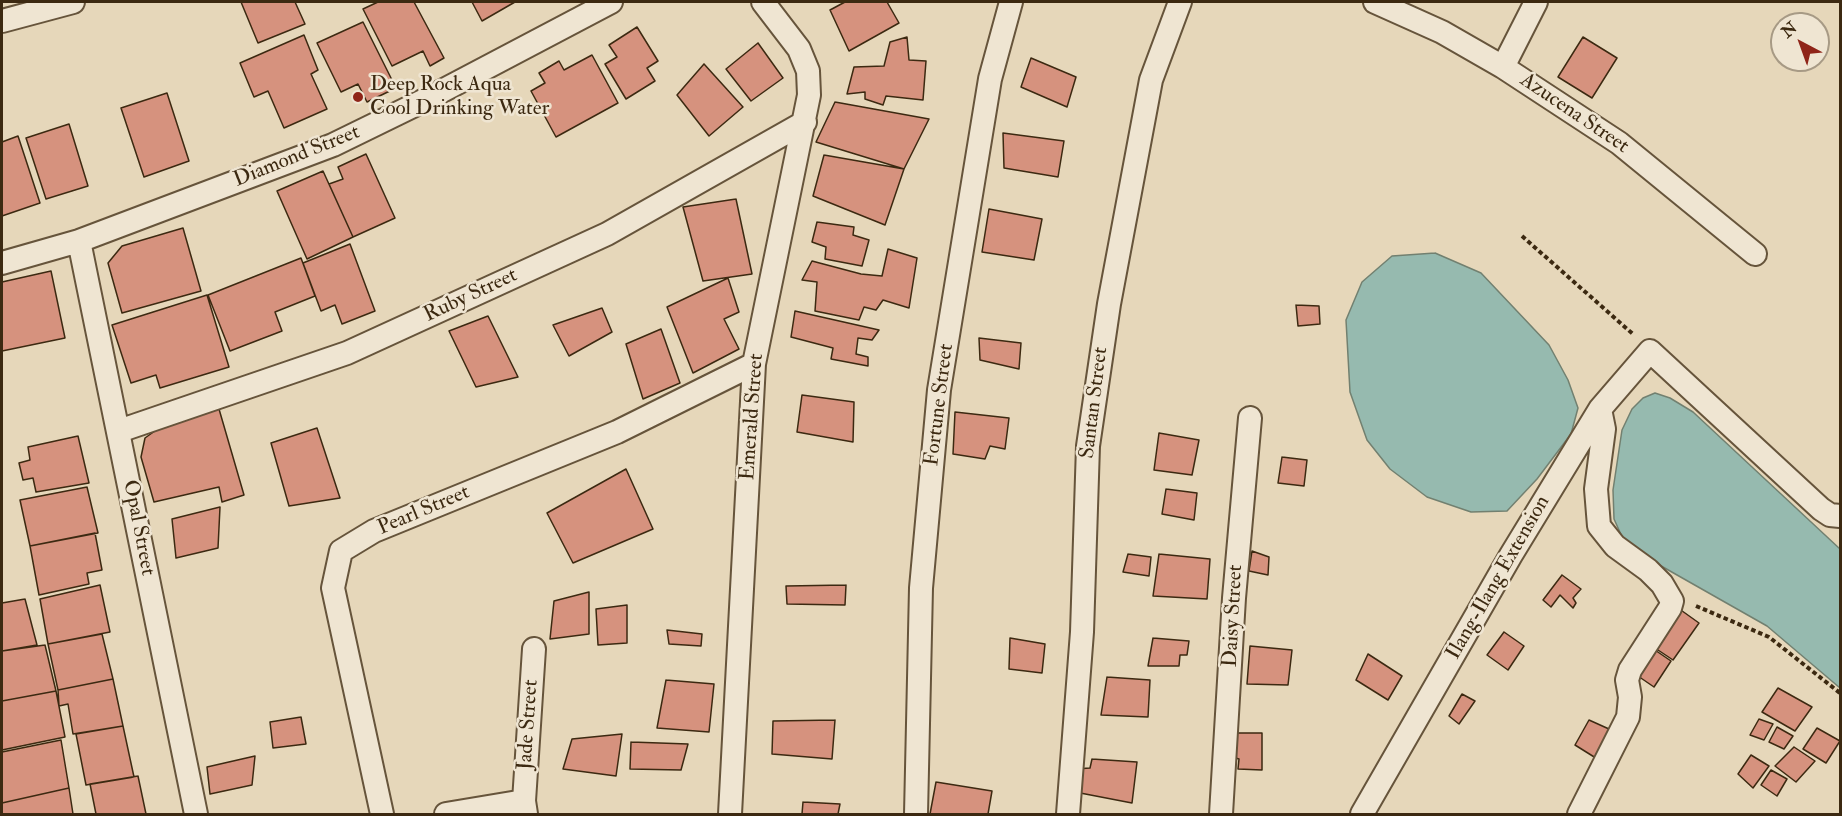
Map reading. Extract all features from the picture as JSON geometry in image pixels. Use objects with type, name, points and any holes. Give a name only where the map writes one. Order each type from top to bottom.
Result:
[{"type":"street","points":[[2,21],[73,2]]},
{"type":"street","name":"Diamond Street","points":[[2,263],[79,242],[333,145],[423,101],[611,2]]},
{"type":"street","name":"Emerald Street","points":[[730,814],[754,364],[809,95],[808,71],[799,49],[764,2]]},
{"type":"street","name":"Fortune Street","points":[[916,814],[921,588],[939,390],[990,79],[1011,2]]},
{"type":"street","name":"Santan Street","points":[[1068,814],[1082,632],[1088,446],[1109,304],[1151,80],[1180,2]]},
{"type":"street","name":"Azucena Street","points":[[1375,2],[1442,32],[1503,67],[1619,143],[1755,254]]},
{"type":"street","points":[[1503,67],[1536,2]]},
{"type":"street","name":"Ruby Street","points":[[120,430],[347,353],[607,234],[805,123]]},
{"type":"street","name":"Opal Street","points":[[79,242],[120,430],[196,814]]},
{"type":"street","points":[[1650,351],[1821,509],[1839,516]]},
{"type":"street","name":"Ilang-Ilang Extension","points":[[1362,814],[1511,555],[1600,408],[1650,351]]},
{"type":"street","name":"Pearl Street","points":[[382,814],[333,588],[341,551],[374,531],[617,432],[754,364]]},
{"type":"street","points":[[1579,814],[1628,717],[1630,697],[1627,680],[1630,670],[1671,608],[1670,594],[1648,570],[1615,546],[1599,526],[1596,489],[1604,429],[1600,408]]},
{"type":"street","name":"Daisy Street","points":[[1221,814],[1234,598],[1250,418]]},
{"type":"street","name":"Jade Street","points":[[446,814],[525,808],[534,650]]},
{"type":"path","points":[[1522,236],[1614,314],[1650,351]]},
{"type":"path","points":[[1670,594],[1769,637],[1840,693]]},
{"type":"water","points":[[1435,253],[1481,273],[1549,345],[1568,380],[1578,408],[1571,434],[1537,479],[1507,511],[1471,512],[1427,497],[1390,469],[1367,440],[1350,392],[1346,320],[1362,282],[1392,256]]},
{"type":"water","points":[[1655,393],[1670,398],[1693,412],[1840,549],[1840,688],[1767,626],[1640,554],[1623,539],[1614,519],[1613,490],[1622,430],[1632,409],[1643,398]]},
{"type":"building","points":[[241,2],[295,2],[305,24],[258,43]]},
{"type":"building","points":[[378,2],[414,2],[444,58],[430,66],[423,51],[392,66],[363,9]]},
{"type":"building","points":[[472,2],[515,2],[482,21]]},
{"type":"building","points":[[845,2],[887,2],[899,23],[849,51],[830,10]]},
{"type":"building","points":[[363,22],[396,88],[367,102],[358,84],[341,92],[317,43]]},
{"type":"building","points":[[637,27],[658,61],[647,68],[655,81],[626,99],[605,64],[617,57],[609,45]]},
{"type":"building","points":[[304,35],[318,70],[311,74],[327,109],[284,128],[268,91],[254,97],[240,63]]},
{"type":"building","points":[[907,37],[909,60],[926,61],[923,100],[886,96],[883,105],[865,99],[865,92],[847,94],[854,67],[884,66],[890,42]]},
{"type":"building","points":[[1583,37],[1617,58],[1592,98],[1558,77]]},
{"type":"building","points":[[758,43],[783,78],[751,101],[726,69]]},
{"type":"building","points":[[592,55],[618,103],[556,137],[531,91],[545,83],[539,73],[559,61],[564,70]]},
{"type":"building","points":[[1031,58],[1076,77],[1067,107],[1021,87]]},
{"type":"building","points":[[704,64],[743,107],[709,136],[677,95]]},
{"type":"building","points":[[167,93],[189,161],[144,177],[121,108]]},
{"type":"building","points":[[835,102],[929,119],[904,169],[816,142]]},
{"type":"building","points":[[69,124],[88,186],[46,199],[26,138]]},
{"type":"building","points":[[1003,133],[1064,141],[1058,177],[1004,168]]},
{"type":"building","points":[[18,136],[40,203],[2,216],[2,142]]},
{"type":"building","points":[[366,154],[395,218],[353,237],[329,184],[343,179],[338,167]]},
{"type":"building","points":[[824,155],[904,169],[885,225],[813,196]]},
{"type":"building","points":[[323,171],[353,237],[307,259],[277,191]]},
{"type":"building","points":[[736,199],[752,274],[703,281],[683,207]]},
{"type":"building","points":[[989,209],[1042,219],[1034,260],[982,252]]},
{"type":"building","points":[[817,222],[854,227],[853,235],[869,240],[862,266],[825,259],[826,247],[812,242]]},
{"type":"building","points":[[183,228],[201,291],[122,313],[108,263],[122,246]]},
{"type":"building","points":[[350,244],[375,311],[342,324],[335,305],[321,311],[303,263]]},
{"type":"building","points":[[888,249],[917,258],[909,308],[883,300],[876,310],[864,307],[859,320],[815,311],[817,282],[802,280],[812,261],[861,274],[882,276]]},
{"type":"building","points":[[301,258],[315,296],[275,312],[282,331],[230,351],[208,295]]},
{"type":"building","points":[[51,271],[65,338],[2,351],[2,282]]},
{"type":"building","points":[[728,278],[739,312],[724,319],[739,349],[693,373],[667,307]]},
{"type":"building","points":[[207,295],[229,367],[160,388],[156,375],[131,383],[112,325]]},
{"type":"building","points":[[1296,305],[1319,306],[1320,324],[1298,326]]},
{"type":"building","points":[[602,308],[612,332],[569,356],[553,325]]},
{"type":"building","points":[[795,311],[879,330],[872,340],[858,338],[856,354],[868,357],[868,366],[831,359],[833,348],[791,337]]},
{"type":"building","points":[[488,316],[518,377],[476,387],[449,331]]},
{"type":"building","points":[[661,329],[680,383],[643,399],[626,344]]},
{"type":"building","points":[[979,338],[1021,343],[1019,369],[980,360]]},
{"type":"building","points":[[802,395],[854,402],[853,442],[797,432]]},
{"type":"building","points":[[219,409],[244,495],[222,502],[219,487],[154,502],[141,457],[145,438],[159,428]]},
{"type":"building","points":[[955,412],[1009,418],[1005,449],[990,446],[985,459],[953,454]]},
{"type":"building","points":[[317,428],[340,498],[289,506],[271,443]]},
{"type":"building","points":[[1159,433],[1199,440],[1192,475],[1154,470]]},
{"type":"building","points":[[78,436],[89,483],[36,492],[33,478],[23,480],[19,463],[30,460],[28,447]]},
{"type":"building","points":[[1282,457],[1307,460],[1304,486],[1278,483]]},
{"type":"building","points":[[626,469],[653,529],[573,563],[547,513]]},
{"type":"building","points":[[87,487],[98,533],[30,546],[20,500]]},
{"type":"building","points":[[1166,489],[1197,493],[1194,520],[1162,514]]},
{"type":"building","points":[[220,507],[218,548],[176,558],[172,519]]},
{"type":"building","points":[[95,533],[102,570],[87,573],[89,584],[39,595],[30,546]]},
{"type":"building","points":[[1252,551],[1269,557],[1268,575],[1249,571]]},
{"type":"building","points":[[1128,554],[1151,557],[1149,576],[1123,572]]},
{"type":"building","points":[[1159,554],[1210,559],[1207,599],[1153,596]]},
{"type":"building","points":[[1562,575],[1581,589],[1573,598],[1576,603],[1573,608],[1560,595],[1551,607],[1543,600]]},
{"type":"building","points":[[100,585],[110,632],[48,644],[40,599]]},
{"type":"building","points":[[846,585],[845,605],[787,604],[786,586]]},
{"type":"building","points":[[589,592],[589,634],[550,639],[554,601]]},
{"type":"building","points":[[25,599],[37,645],[2,651],[2,603]]},
{"type":"building","points":[[627,605],[627,643],[598,645],[596,609]]},
{"type":"building","points":[[1678,608],[1699,623],[1673,660],[1652,646]]},
{"type":"building","points":[[667,630],[702,634],[701,646],[669,644]]},
{"type":"building","points":[[1504,632],[1524,646],[1508,670],[1487,655]]},
{"type":"building","points":[[102,634],[113,679],[58,690],[48,644]]},
{"type":"building","points":[[1010,638],[1045,644],[1042,673],[1009,669]]},
{"type":"building","points":[[1153,638],[1189,641],[1187,655],[1180,655],[1179,666],[1148,666]]},
{"type":"building","points":[[45,645],[56,691],[2,701],[2,651]]},
{"type":"building","points":[[1250,646],[1292,650],[1288,685],[1247,684]]},
{"type":"building","points":[[1652,648],[1671,661],[1654,687],[1635,674]]},
{"type":"building","points":[[1368,654],[1402,676],[1388,700],[1356,680]]},
{"type":"building","points":[[1107,677],[1150,680],[1148,717],[1101,715]]},
{"type":"building","points":[[113,679],[123,726],[73,734],[68,704],[59,706],[58,690]]},
{"type":"building","points":[[666,680],[714,684],[709,732],[657,728]]},
{"type":"building","points":[[1778,688],[1812,707],[1795,731],[1762,712]]},
{"type":"building","points":[[56,691],[65,737],[2,750],[2,701]]},
{"type":"building","points":[[1462,694],[1475,701],[1459,724],[1449,716]]},
{"type":"building","points":[[301,717],[306,744],[273,748],[270,722]]},
{"type":"building","points":[[1759,719],[1773,724],[1764,740],[1750,735]]},
{"type":"building","points":[[835,720],[832,759],[772,754],[773,721]]},
{"type":"building","points":[[1589,720],[1609,729],[1599,760],[1575,745]]},
{"type":"building","points":[[123,726],[134,777],[86,785],[76,734]]},
{"type":"building","points":[[1777,727],[1793,736],[1784,749],[1769,742]]},
{"type":"building","points":[[1817,728],[1840,741],[1826,763],[1803,749]]},
{"type":"building","points":[[1235,733],[1262,733],[1262,770],[1238,769],[1239,759],[1232,757]]},
{"type":"building","points":[[622,734],[616,776],[563,769],[572,739]]},
{"type":"building","points":[[61,740],[69,788],[2,803],[2,752]]},
{"type":"building","points":[[631,742],[688,744],[681,770],[630,769]]},
{"type":"building","points":[[1794,747],[1815,761],[1796,782],[1775,766]]},
{"type":"building","points":[[1751,755],[1769,766],[1753,788],[1738,774]]},
{"type":"building","points":[[255,756],[252,785],[210,794],[207,767]]},
{"type":"building","points":[[1092,759],[1137,762],[1132,803],[1075,792],[1075,769],[1090,768]]},
{"type":"building","points":[[1771,770],[1787,779],[1777,796],[1761,785]]},
{"type":"building","points":[[138,776],[146,814],[96,814],[90,784]]},
{"type":"building","points":[[936,782],[992,791],[988,814],[930,814]]},
{"type":"building","points":[[69,788],[73,814],[2,814],[2,803]]},
{"type":"building","points":[[803,802],[840,804],[838,814],[802,814]]},
{"type":"place","name":"Deep Rock Aqua Cool Drinking Water","points":[[358,97]]}]
